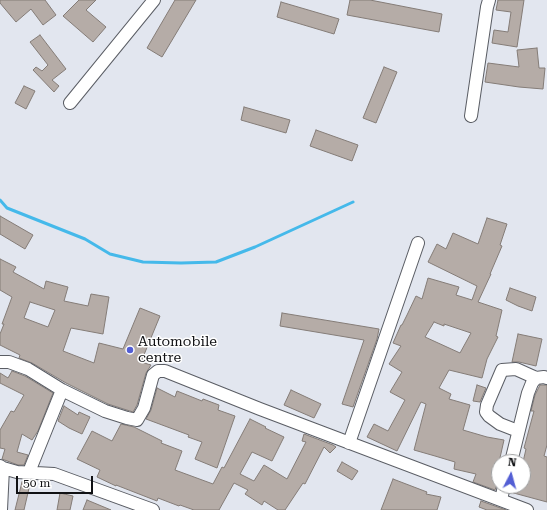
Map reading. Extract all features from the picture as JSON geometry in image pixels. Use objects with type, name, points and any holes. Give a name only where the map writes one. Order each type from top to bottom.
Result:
[{"type":"street","points":[[70,103],[154,0]]},
{"type":"street","points":[[471,116],[489,0]]},
{"type":"street","points":[[349,443],[418,243]]},
{"type":"street","points":[[0,362],[9,362],[28,369],[62,390],[105,411],[137,420],[144,408],[153,376],[158,370],[165,371],[260,409],[527,510]]},
{"type":"street","points":[[518,431],[500,424],[486,412],[487,405],[502,370],[516,369],[542,378]]},
{"type":"street","points":[[512,454],[528,393],[532,383],[542,378]]},
{"type":"street","points":[[29,472],[62,390]]},
{"type":"street","points":[[1,510],[1,467],[17,472],[54,474],[153,510]]},
{"type":"street","points":[[501,500],[502,494]]},
{"type":"building","points":[[0,0],[45,0],[56,15],[43,25],[31,9],[16,22],[0,3]]},
{"type":"building","points":[[79,0],[96,0],[86,10],[106,27],[93,42],[63,16]]},
{"type":"building","points":[[175,0],[196,0],[162,57],[147,48]]},
{"type":"building","points":[[350,0],[370,0],[442,14],[439,32],[347,15]]},
{"type":"building","points":[[498,0],[524,0],[517,47],[492,43],[494,30],[508,32],[511,12],[496,10]]},
{"type":"building","points":[[281,2],[339,19],[334,34],[277,17]]},
{"type":"building","points":[[40,35],[66,69],[52,80],[59,86],[54,92],[33,70],[36,67],[42,71],[48,65],[30,42]]},
{"type":"building","points":[[537,48],[539,68],[545,68],[543,89],[485,82],[488,63],[519,67],[517,50]]},
{"type":"building","points":[[384,67],[397,72],[376,123],[363,118]]},
{"type":"building","points":[[24,86],[35,91],[26,109],[15,103]]},
{"type":"building","points":[[244,107],[290,120],[286,133],[241,120]]},
{"type":"building","points":[[316,130],[358,145],[352,161],[310,146]]},
{"type":"building","points":[[0,216],[33,235],[25,249],[0,234]]},
{"type":"building","points":[[487,218],[507,224],[500,245],[502,246],[478,302],[502,310],[496,336],[498,337],[487,359],[482,378],[449,370],[439,388],[451,394],[449,399],[470,405],[463,430],[504,440],[501,454],[491,454],[491,489],[473,482],[476,474],[454,469],[455,462],[414,450],[426,404],[421,402],[397,451],[367,437],[374,424],[388,431],[405,400],[390,392],[402,372],[389,364],[401,346],[393,343],[401,325],[416,296],[422,299],[428,278],[459,287],[456,295],[472,300],[477,286],[428,262],[437,244],[446,249],[453,233],[478,244]],"holes":[[[434,322],[444,326],[444,324],[471,333],[460,353],[425,337]]]},
{"type":"building","points":[[0,259],[16,267],[13,272],[44,289],[46,281],[68,287],[64,301],[88,306],[91,294],[109,297],[103,334],[71,328],[63,351],[94,363],[99,343],[123,349],[140,308],[160,316],[141,362],[151,365],[146,373],[137,405],[133,412],[108,404],[66,383],[32,363],[19,358],[20,355],[0,345],[0,334],[4,324],[2,324],[12,297],[0,290]],"holes":[[[30,302],[55,310],[48,327],[24,318]]]},
{"type":"building","points":[[510,288],[536,297],[532,311],[506,300]]},
{"type":"building","points":[[282,313],[379,329],[377,339],[353,407],[342,404],[364,340],[280,326]]},
{"type":"building","points":[[518,334],[542,339],[536,366],[512,362]]},
{"type":"building","points":[[12,371],[25,376],[53,393],[38,431],[32,440],[22,434],[17,452],[28,455],[24,465],[18,465],[2,459],[5,449],[0,448],[0,430],[11,411],[14,412],[24,395],[0,383],[0,373],[8,378]]},
{"type":"building","points":[[477,385],[486,388],[480,402],[473,401]]},
{"type":"building","points":[[540,385],[547,385],[547,445],[544,456],[547,457],[547,502],[517,494],[531,494],[531,454],[525,454],[526,449],[524,448],[534,411],[531,411],[535,395]]},
{"type":"building","points":[[157,388],[175,397],[177,391],[202,401],[203,399],[219,405],[218,410],[235,416],[217,468],[195,459],[202,442],[188,437],[189,435],[146,419],[151,410]]},
{"type":"building","points":[[291,390],[321,404],[314,418],[284,405]]},
{"type":"building","points":[[64,406],[78,415],[79,412],[90,417],[82,434],[58,421]]},
{"type":"building","points":[[250,419],[284,437],[272,461],[252,452],[240,474],[254,481],[264,465],[287,479],[306,442],[302,441],[304,434],[336,447],[330,453],[324,447],[305,484],[303,483],[285,510],[278,510],[264,501],[262,505],[245,494],[248,490],[234,483],[219,510],[194,510],[158,498],[157,501],[116,486],[97,477],[100,470],[77,459],[92,431],[112,441],[121,424],[134,427],[162,441],[161,443],[182,451],[175,470],[213,484],[222,467],[224,468]]},
{"type":"building","points":[[342,462],[358,471],[352,480],[337,471]]},
{"type":"building","points":[[393,479],[427,492],[426,494],[441,497],[437,510],[381,510]]},
{"type":"building","points":[[22,482],[30,484],[24,510],[15,510]]},
{"type":"building","points":[[60,493],[73,496],[70,510],[57,510]]},
{"type":"building","points":[[87,500],[111,510],[83,510]]},
{"type":"building","points":[[481,501],[506,510],[487,510],[479,507]]},
{"type":"waterway","points":[[0,200],[7,208],[85,239],[110,254],[143,262],[181,263],[216,262],[255,247],[353,202]]},
{"type":"place","name":"Automobile centre","points":[[130,350]]}]
